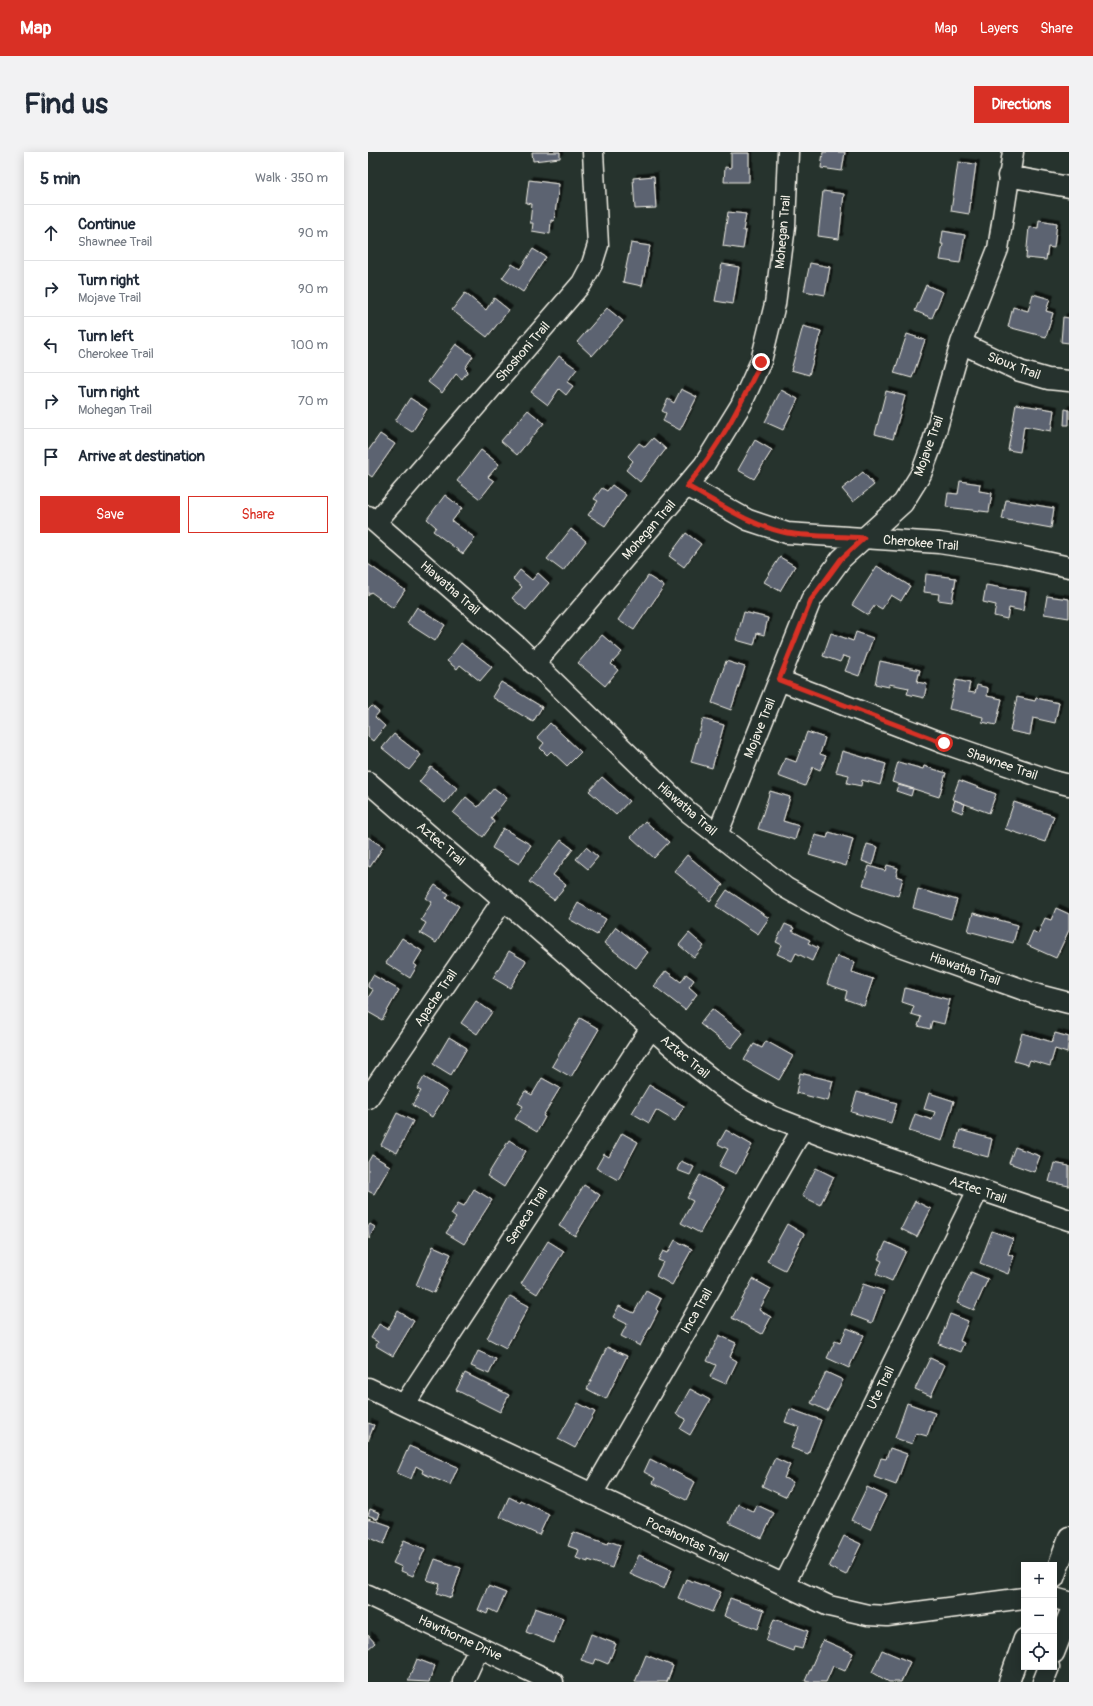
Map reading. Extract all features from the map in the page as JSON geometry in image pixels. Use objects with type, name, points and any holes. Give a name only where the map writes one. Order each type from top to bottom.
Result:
[{"type":"street","name":"Shoshoni Trail","points":[[372,519],[582,283],[592,264],[598,245],[593,152]]},
{"type":"street","name":"Mohegan Trail","points":[[534,664],[704,465],[736,412],[761,362],[775,304],[785,226],[788,152]]},
{"type":"street","name":"Mojave Trail","points":[[718,835],[811,600],[841,559],[903,502],[921,474],[932,445],[961,343],[998,249],[1008,176],[1013,152]]},
{"type":"street","points":[[1008,176],[1069,187]]},
{"type":"street","name":"Sioux Trail","points":[[961,343],[1020,371],[1048,379],[1069,381]]},
{"type":"street","name":"Cherokee Trail","points":[[687,486],[748,520],[787,533],[946,544],[1004,553],[1069,567]]},
{"type":"street","name":"Hiawatha Trail","points":[[372,519],[516,645],[687,811],[786,888],[847,923],[897,945],[1038,995],[1069,1003]]},
{"type":"street","name":"Shawnee Trail","points":[[779,680],[944,743],[1053,781],[1069,785]]},
{"type":"street","name":"Aztec Trail","points":[[368,782],[651,1028],[723,1088],[744,1102],[771,1116],[803,1128],[978,1190],[1069,1220]]},
{"type":"street","name":"Apache Trail","points":[[368,1098],[504,899]]},
{"type":"street","name":"Seneca Trail","points":[[404,1405],[651,1028]]},
{"type":"street","name":"Inca Trail","points":[[592,1494],[803,1128]]},
{"type":"street","name":"Ute Trail","points":[[784,1585],[978,1190]]},
{"type":"street","name":"Pocahontas Trail","points":[[368,1388],[829,1606],[868,1615],[887,1616],[1021,1598]]},
{"type":"street","points":[[1057,1570],[1069,1537]]},
{"type":"street","name":"Hawthorne Drive","points":[[368,1595],[553,1682]]},
{"type":"street","points":[[1057,1599],[1069,1602]]},
{"type":"street","points":[[1057,1645],[1069,1615]]},
{"type":"street","points":[[463,1682],[479,1647]]},
{"type":"street","points":[[1009,1682],[1021,1648]]},
{"type":"street","points":[[1043,1682],[1047,1670]]},
{"type":"building","points":[[532,152],[560,152],[560,158],[533,161]]},
{"type":"building","points":[[823,152],[845,152],[842,171],[821,168]]},
{"type":"building","points":[[731,153],[749,153],[749,182],[724,182],[725,167],[731,168]]},
{"type":"building","points":[[958,162],[976,164],[969,214],[951,211]]},
{"type":"building","points":[[654,176],[656,208],[635,209],[633,178]]},
{"type":"building","points":[[529,180],[559,184],[554,221],[551,220],[550,234],[532,231],[533,223],[530,223],[532,204],[526,203]]},
{"type":"building","points":[[823,191],[844,194],[839,239],[818,236]]},
{"type":"building","points":[[728,212],[746,214],[743,231],[746,231],[743,249],[723,246]]},
{"type":"building","points":[[1039,220],[1057,223],[1054,248],[1048,247],[1046,260],[1026,258],[1029,227],[1038,228]]},
{"type":"building","points":[[943,231],[965,235],[960,263],[940,260],[943,244],[941,244]]},
{"type":"building","points":[[631,243],[650,246],[642,286],[623,282]]},
{"type":"building","points":[[533,249],[546,257],[523,292],[502,278],[512,264],[520,269]]},
{"type":"building","points":[[810,263],[830,267],[825,295],[804,291]]},
{"type":"building","points":[[722,264],[739,267],[733,304],[715,301]]},
{"type":"building","points":[[926,285],[943,292],[932,318],[915,311]]},
{"type":"building","points":[[465,293],[486,310],[494,298],[509,310],[487,337],[452,310]]},
{"type":"building","points":[[1033,294],[1050,299],[1046,311],[1053,313],[1046,337],[1008,327],[1013,307],[1028,311]]},
{"type":"building","points":[[607,308],[623,321],[592,356],[577,342]]},
{"type":"building","points":[[1063,317],[1069,318],[1069,343],[1061,342]]},
{"type":"building","points":[[803,326],[821,331],[809,375],[791,370]]},
{"type":"building","points":[[907,334],[925,340],[912,378],[894,373]]},
{"type":"building","points":[[456,344],[473,356],[465,368],[468,371],[462,379],[456,374],[442,393],[428,382]]},
{"type":"building","points":[[559,356],[577,369],[567,382],[573,386],[566,395],[559,389],[548,405],[531,392]]},
{"type":"building","points":[[681,389],[697,397],[680,430],[663,421],[666,413],[662,411],[668,399],[674,403]]},
{"type":"building","points":[[781,390],[798,399],[783,430],[765,422]]},
{"type":"building","points":[[886,391],[905,396],[893,439],[875,434]]},
{"type":"building","points":[[410,398],[427,409],[412,432],[395,421]]},
{"type":"building","points":[[1016,404],[1054,410],[1051,431],[1024,426],[1020,452],[1008,450]]},
{"type":"building","points":[[1065,409],[1069,410],[1069,425],[1064,425]]},
{"type":"building","points":[[528,410],[544,423],[517,455],[501,441]]},
{"type":"building","points":[[380,434],[395,444],[372,477],[368,474],[368,451]]},
{"type":"building","points":[[653,438],[666,449],[640,482],[626,470],[633,461],[628,456],[639,443],[645,447]]},
{"type":"building","points":[[755,440],[772,450],[754,479],[738,470]]},
{"type":"building","points":[[481,450],[499,464],[488,477],[494,481],[480,499],[457,481]]},
{"type":"building","points":[[863,472],[874,485],[853,502],[842,489]]},
{"type":"building","points":[[960,481],[980,484],[979,491],[992,493],[989,512],[946,507],[948,493],[958,494]]},
{"type":"building","points":[[612,485],[626,495],[605,526],[588,515],[598,501],[594,499],[602,488],[607,491]]},
{"type":"building","points":[[445,495],[462,508],[452,521],[475,538],[463,554],[433,531],[436,527],[427,519]]},
{"type":"building","points":[[1006,500],[1054,508],[1051,528],[1002,519]]},
{"type":"building","points":[[571,529],[586,541],[563,571],[547,559]]},
{"type":"building","points":[[686,533],[701,544],[684,567],[669,556]]},
{"type":"building","points":[[780,557],[795,566],[780,591],[764,582]]},
{"type":"building","points":[[368,564],[405,590],[393,608],[371,592],[368,596]]},
{"type":"building","points":[[877,566],[910,586],[901,601],[891,595],[882,609],[875,605],[868,615],[852,605]]},
{"type":"building","points":[[520,570],[532,580],[538,573],[549,583],[526,610],[512,598],[522,587],[513,579]]},
{"type":"building","points":[[926,574],[956,578],[952,602],[938,600],[939,594],[924,592]]},
{"type":"building","points":[[648,576],[664,586],[634,630],[618,620]]},
{"type":"building","points":[[986,585],[1026,592],[1023,611],[1009,608],[1007,619],[994,616],[996,605],[983,602]]},
{"type":"building","points":[[1047,596],[1069,599],[1069,618],[1044,614]]},
{"type":"building","points":[[417,607],[445,625],[435,641],[407,623]]},
{"type":"building","points":[[744,612],[768,618],[764,635],[757,633],[754,645],[736,640]]},
{"type":"building","points":[[856,632],[873,638],[859,676],[845,671],[850,658],[843,656],[840,662],[823,656],[831,633],[853,641]]},
{"type":"building","points":[[602,635],[622,652],[611,664],[618,670],[605,686],[578,663]]},
{"type":"building","points":[[461,643],[492,667],[480,681],[460,665],[457,669],[447,661]]},
{"type":"building","points":[[726,661],[745,667],[731,710],[712,703]]},
{"type":"building","points":[[880,661],[920,670],[917,682],[927,684],[924,698],[907,694],[909,688],[889,684],[889,687],[875,684]]},
{"type":"building","points":[[956,680],[970,683],[968,692],[975,693],[977,685],[988,688],[987,696],[1002,699],[996,725],[982,722],[983,717],[949,709]]},
{"type":"building","points":[[501,682],[542,707],[533,722],[492,697]]},
{"type":"building","points":[[1017,697],[1035,701],[1036,698],[1059,703],[1055,723],[1033,718],[1030,735],[1010,731]]},
{"type":"building","points":[[372,706],[379,712],[375,717],[385,726],[373,741],[368,737],[368,710]]},
{"type":"building","points":[[703,719],[724,725],[712,768],[691,762]]},
{"type":"building","points":[[550,723],[581,752],[567,766],[551,751],[547,755],[540,748],[544,743],[537,737]]},
{"type":"building","points":[[807,732],[825,738],[820,754],[826,756],[820,770],[813,767],[805,786],[778,776],[785,758],[796,762]]},
{"type":"building","points":[[394,734],[421,755],[409,770],[382,748]]},
{"type":"building","points":[[842,751],[886,764],[880,785],[862,780],[861,786],[847,783],[849,775],[836,772]]},
{"type":"building","points":[[898,762],[923,769],[924,766],[946,773],[939,797],[892,782]]},
{"type":"building","points":[[431,767],[457,788],[445,803],[419,782]]},
{"type":"building","points":[[602,777],[629,801],[616,815],[589,791]]},
{"type":"building","points":[[959,780],[996,794],[989,813],[952,799]]},
{"type":"building","points":[[898,785],[913,789],[911,796],[896,791]]},
{"type":"building","points":[[494,788],[507,798],[491,818],[494,822],[483,837],[453,813],[466,797],[478,807]]},
{"type":"building","points":[[770,791],[790,797],[783,821],[799,826],[795,840],[758,829]]},
{"type":"building","points":[[955,800],[965,804],[962,813],[952,809]]},
{"type":"building","points":[[1014,802],[1054,816],[1045,842],[1005,829]]},
{"type":"building","points":[[645,821],[669,842],[654,858],[631,837]]},
{"type":"building","points":[[503,828],[531,845],[519,864],[492,848]]},
{"type":"building","points":[[829,832],[853,839],[846,866],[809,855],[815,835],[827,838]]},
{"type":"building","points":[[368,837],[383,847],[370,867],[368,866]]},
{"type":"building","points":[[561,840],[573,849],[553,875],[566,885],[554,900],[529,882]]},
{"type":"building","points":[[867,844],[878,847],[873,865],[862,861]]},
{"type":"building","points":[[586,847],[598,857],[588,869],[576,859]]},
{"type":"building","points":[[687,855],[723,885],[710,901],[674,871]]},
{"type":"building","points":[[887,865],[898,868],[896,876],[903,878],[898,896],[863,885],[869,866],[885,871]]},
{"type":"building","points":[[435,885],[449,894],[446,898],[459,906],[436,943],[420,933],[426,923],[421,920],[432,902],[426,898]]},
{"type":"building","points":[[918,889],[957,900],[951,919],[913,908]]},
{"type":"building","points":[[727,890],[769,918],[758,934],[716,906]]},
{"type":"building","points":[[578,903],[606,919],[597,935],[569,919]]},
{"type":"building","points":[[1056,908],[1069,914],[1069,930],[1056,958],[1027,945],[1033,931],[1038,934],[1045,918],[1051,920]]},
{"type":"building","points":[[973,913],[1018,925],[1013,943],[968,931]]},
{"type":"building","points":[[785,924],[794,928],[792,931],[810,940],[808,943],[818,948],[812,961],[796,953],[792,961],[777,954],[782,945],[776,942]]},
{"type":"building","points":[[616,927],[648,952],[636,968],[604,943]]},
{"type":"building","points":[[689,933],[704,946],[694,958],[679,945]]},
{"type":"building","points":[[402,938],[422,951],[414,964],[417,966],[410,978],[386,963]]},
{"type":"building","points":[[509,951],[526,961],[510,988],[493,978]]},
{"type":"building","points":[[837,956],[855,962],[852,972],[873,979],[864,1006],[845,999],[847,991],[827,984]]},
{"type":"building","points":[[666,971],[681,982],[686,974],[694,980],[689,987],[697,994],[685,1010],[654,986]]},
{"type":"building","points":[[373,975],[399,990],[382,1020],[368,1012],[368,998],[373,990],[368,987],[368,984]]},
{"type":"building","points":[[905,988],[950,1000],[944,1024],[932,1021],[930,1029],[918,1026],[921,1017],[911,1014],[914,1006],[902,1002]]},
{"type":"building","points":[[476,1001],[492,1012],[477,1034],[461,1023]]},
{"type":"building","points":[[712,1009],[743,1033],[731,1048],[700,1024]]},
{"type":"building","points":[[580,1018],[599,1029],[571,1077],[552,1066]]},
{"type":"building","points":[[1022,1033],[1052,1042],[1055,1033],[1069,1037],[1067,1053],[1055,1049],[1050,1066],[1030,1060],[1028,1065],[1014,1061]]},
{"type":"building","points":[[449,1037],[467,1048],[451,1075],[433,1064]]},
{"type":"building","points":[[766,1041],[793,1056],[779,1080],[744,1060],[754,1044],[762,1048]]},
{"type":"building","points":[[800,1073],[833,1081],[828,1101],[796,1093]]},
{"type":"building","points":[[424,1077],[448,1092],[432,1117],[412,1105],[421,1091],[417,1089]]},
{"type":"building","points":[[542,1078],[560,1088],[543,1116],[545,1117],[537,1132],[515,1119],[523,1106],[518,1103],[525,1091],[532,1095]]},
{"type":"building","points":[[649,1085],[684,1106],[675,1121],[656,1110],[649,1123],[632,1113]]},
{"type":"building","points":[[857,1092],[897,1103],[891,1123],[851,1112]]},
{"type":"building","points":[[929,1093],[954,1101],[942,1141],[909,1131],[915,1114],[932,1120],[935,1112],[924,1109]]},
{"type":"building","points":[[397,1113],[413,1121],[397,1153],[381,1145]]},
{"type":"building","points":[[726,1130],[752,1145],[736,1174],[719,1166],[728,1149],[718,1144]]},
{"type":"building","points":[[960,1130],[992,1139],[988,1157],[955,1148]]},
{"type":"building","points":[[622,1133],[638,1142],[618,1180],[596,1168],[604,1154],[609,1157]]},
{"type":"building","points":[[509,1140],[526,1151],[504,1187],[487,1176]]},
{"type":"building","points":[[1015,1147],[1040,1156],[1034,1172],[1009,1163]]},
{"type":"building","points":[[372,1155],[390,1166],[374,1194],[368,1191],[368,1162]]},
{"type":"building","points":[[681,1161],[694,1167],[690,1175],[677,1170]]},
{"type":"building","points":[[1054,1163],[1069,1166],[1069,1186],[1049,1182]]},
{"type":"building","points":[[816,1168],[834,1177],[820,1205],[802,1196]]},
{"type":"building","points":[[700,1175],[724,1189],[700,1233],[681,1223],[693,1201],[687,1198]]},
{"type":"building","points":[[584,1185],[600,1195],[575,1236],[559,1226]]},
{"type":"building","points":[[474,1189],[492,1200],[464,1244],[446,1233],[456,1218],[451,1214],[458,1203],[464,1206]]},
{"type":"building","points":[[915,1201],[931,1209],[917,1237],[901,1229]]},
{"type":"building","points":[[370,1224],[375,1227],[369,1239],[368,1227]]},
{"type":"building","points":[[787,1224],[804,1234],[785,1270],[767,1261]]},
{"type":"building","points":[[992,1231],[1013,1239],[1008,1254],[1014,1256],[1008,1274],[980,1263]]},
{"type":"building","points":[[675,1240],[692,1249],[672,1285],[656,1276],[663,1262],[658,1260],[663,1251],[668,1253]]},
{"type":"building","points":[[548,1241],[564,1251],[537,1294],[521,1284]]},
{"type":"building","points":[[886,1242],[906,1251],[892,1281],[876,1274],[882,1261],[878,1259]]},
{"type":"building","points":[[433,1246],[451,1254],[434,1293],[416,1285]]},
{"type":"building","points":[[971,1272],[988,1279],[974,1310],[957,1303]]},
{"type":"building","points":[[753,1279],[771,1289],[759,1310],[771,1317],[762,1334],[732,1318]]},
{"type":"building","points":[[863,1284],[884,1291],[872,1323],[851,1315]]},
{"type":"building","points":[[646,1291],[661,1299],[656,1309],[658,1311],[640,1346],[621,1336],[627,1324],[613,1317],[619,1306],[634,1313]]},
{"type":"building","points":[[510,1296],[529,1306],[506,1348],[487,1338]]},
{"type":"building","points":[[398,1311],[414,1321],[393,1356],[376,1346],[378,1342],[371,1338],[379,1324],[388,1329]]},
{"type":"building","points":[[950,1314],[968,1321],[960,1341],[964,1343],[960,1352],[939,1344]]},
{"type":"building","points":[[847,1328],[864,1335],[849,1368],[827,1358],[835,1341],[840,1343]]},
{"type":"building","points":[[719,1335],[736,1343],[730,1357],[737,1361],[726,1384],[710,1377],[716,1365],[707,1361]]},
{"type":"building","points":[[607,1347],[627,1356],[606,1399],[587,1389]]},
{"type":"building","points":[[478,1351],[496,1359],[489,1374],[471,1366]]},
{"type":"building","points":[[930,1358],[945,1365],[931,1396],[915,1389]]},
{"type":"building","points":[[826,1372],[843,1380],[827,1411],[811,1403]]},
{"type":"building","points":[[465,1373],[509,1395],[500,1412],[456,1390]]},
{"type":"building","points":[[690,1389],[710,1400],[690,1435],[680,1429],[686,1419],[676,1414]]},
{"type":"building","points":[[578,1403],[595,1412],[575,1448],[558,1439]]},
{"type":"building","points":[[907,1403],[935,1413],[927,1436],[916,1433],[912,1444],[895,1438]]},
{"type":"building","points":[[790,1409],[821,1420],[808,1454],[791,1448],[799,1427],[785,1422]]},
{"type":"building","points":[[368,1423],[374,1425],[368,1441]]},
{"type":"building","points":[[409,1446],[458,1467],[450,1485],[422,1473],[423,1470],[416,1466],[411,1479],[397,1473]]},
{"type":"building","points":[[890,1448],[907,1454],[896,1485],[874,1477],[881,1458],[886,1459]]},
{"type":"building","points":[[775,1458],[790,1465],[784,1478],[793,1482],[785,1497],[762,1486]]},
{"type":"building","points":[[650,1459],[695,1482],[686,1500],[653,1483],[655,1478],[644,1472]]},
{"type":"building","points":[[867,1487],[886,1496],[870,1529],[851,1520]]},
{"type":"building","points":[[509,1497],[519,1502],[520,1500],[549,1514],[539,1535],[500,1517]]},
{"type":"building","points":[[738,1504],[754,1512],[757,1505],[774,1513],[762,1538],[729,1523]]},
{"type":"building","points":[[370,1509],[380,1513],[378,1519],[368,1515]]},
{"type":"building","points":[[368,1518],[391,1526],[384,1544],[368,1537]]},
{"type":"building","points":[[573,1532],[608,1544],[609,1541],[620,1545],[612,1568],[588,1560],[588,1562],[576,1558],[579,1550],[568,1546]]},
{"type":"building","points":[[844,1536],[861,1544],[846,1575],[829,1567]]},
{"type":"building","points":[[404,1540],[425,1549],[413,1576],[401,1571],[402,1567],[393,1563]]},
{"type":"building","points":[[639,1555],[672,1570],[664,1589],[630,1574]]},
{"type":"building","points":[[435,1559],[461,1568],[451,1598],[437,1593],[440,1584],[427,1580]]},
{"type":"building","points":[[686,1579],[721,1592],[712,1612],[678,1598]]},
{"type":"building","points":[[488,1586],[506,1593],[497,1613],[489,1609],[487,1614],[478,1610]]},
{"type":"building","points":[[730,1598],[764,1610],[758,1629],[724,1616]]},
{"type":"building","points":[[535,1608],[563,1618],[554,1643],[526,1632]]},
{"type":"building","points":[[774,1619],[808,1631],[802,1649],[794,1647],[793,1651],[766,1641]]},
{"type":"building","points":[[591,1634],[616,1644],[608,1664],[596,1659],[594,1664],[581,1660]]},
{"type":"building","points":[[368,1635],[375,1643],[368,1649]]},
{"type":"building","points":[[823,1640],[853,1653],[845,1671],[833,1666],[826,1682],[805,1681]]},
{"type":"building","points":[[882,1650],[910,1662],[901,1682],[889,1682],[872,1672]]},
{"type":"building","points":[[646,1655],[673,1666],[667,1682],[635,1682]]},
{"type":"building","points":[[417,1659],[435,1666],[429,1682],[408,1681]]},
{"type":"route","points":[[761,362],[740,405],[704,465],[687,486],[748,520],[787,533],[864,538],[841,559],[811,600],[779,680],[944,743]]}]
